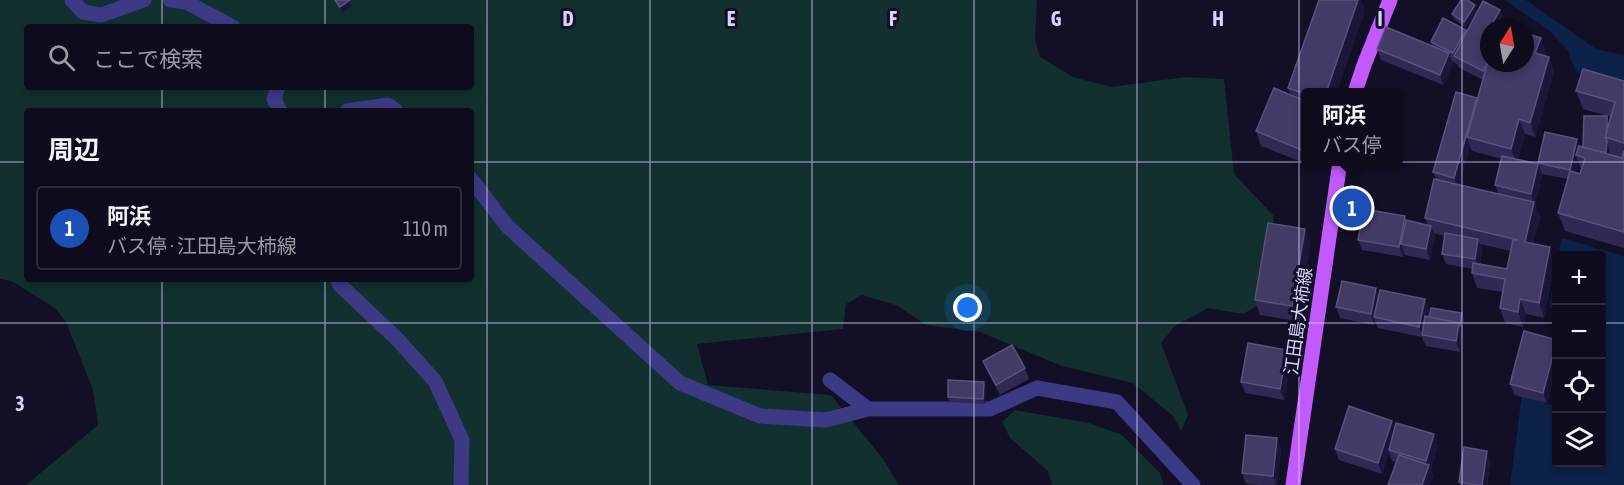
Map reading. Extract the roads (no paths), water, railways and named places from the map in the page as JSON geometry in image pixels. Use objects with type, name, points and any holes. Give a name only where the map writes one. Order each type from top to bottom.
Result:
[{"type":"main road","points":[[1357,88],[1390,0]]},
{"type":"main road","name":"江田島大柿線","points":[[1293,485],[1339,166]]},
{"type":"street","points":[[72,0],[83,12],[101,15],[144,0]]},
{"type":"street","points":[[170,0],[186,2],[227,24]]},
{"type":"street","points":[[277,90],[274,99],[278,108]]},
{"type":"street","points":[[368,108],[388,105],[392,108]]},
{"type":"street","points":[[474,183],[507,226],[680,383],[760,416],[826,420],[868,410],[990,409],[1037,388],[1118,402],[1193,485]]},
{"type":"street","points":[[339,282],[398,340],[435,381],[462,440],[461,485]]},
{"type":"street","points":[[830,380],[868,410]]},
{"type":"water","points":[[1505,0],[1526,0],[1596,49],[1624,55],[1624,87],[1576,72],[1567,50],[1551,32]]},
{"type":"water","points":[[1562,238],[1624,256],[1624,485],[1510,485],[1522,395],[1552,406],[1552,467],[1606,467],[1606,251],[1559,251]]},
{"type":"water","points":[[1552,289],[1552,308],[1549,307]]},
{"type":"place","name":"阿浜","points":[[1352,208]]}]
